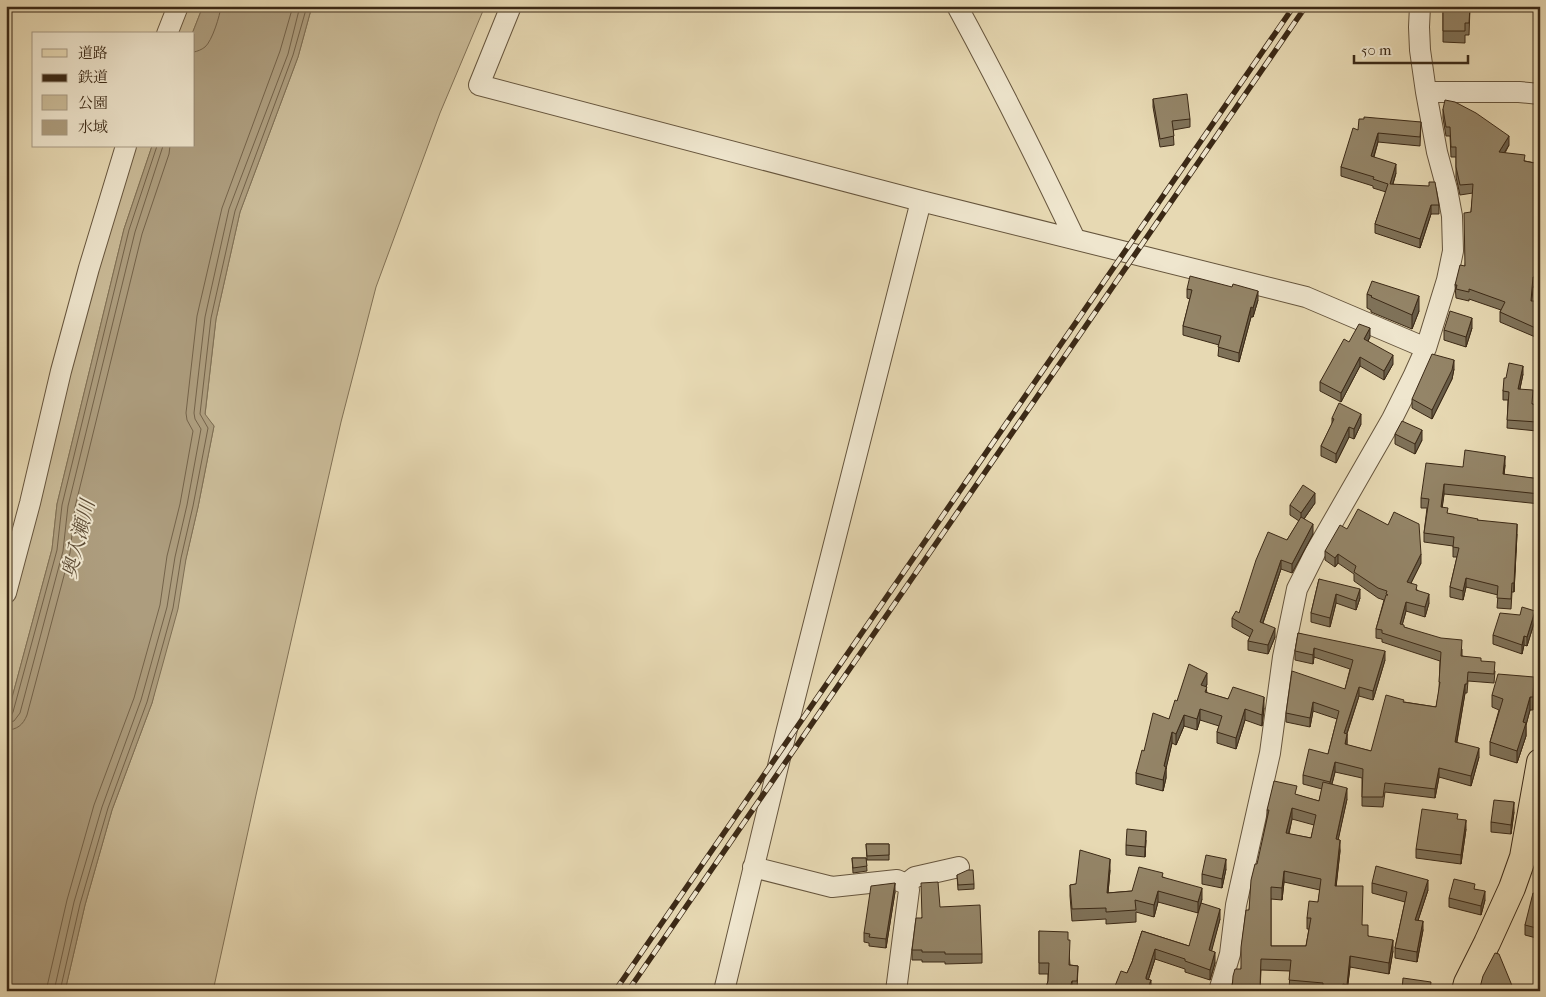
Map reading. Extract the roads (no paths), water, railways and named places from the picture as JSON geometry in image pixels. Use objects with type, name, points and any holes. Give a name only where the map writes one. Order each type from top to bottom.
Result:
[{"type":"main road","points":[[1465,991],[1467,983],[1512,888],[1523,857],[1540,762]]},
{"type":"street","points":[[168,32],[178,6]]},
{"type":"street","points":[[511,6],[479,85],[921,201],[1306,297],[1426,348]]},
{"type":"street","points":[[957,6],[983,53],[1075,239]]},
{"type":"street","points":[[1219,991],[1230,954],[1236,905],[1270,753],[1283,657],[1297,590],[1337,512],[1392,419],[1426,348],[1447,280],[1453,251],[1452,216],[1437,152],[1420,50],[1420,6]]},
{"type":"street","points":[[1426,92],[1519,92],[1540,94]]},
{"type":"street","points":[[6,593],[30,503],[61,371],[89,268],[125,148]]},
{"type":"street","points":[[724,991],[786,733],[921,201]]},
{"type":"street","points":[[753,866],[832,887],[897,880],[906,884],[909,890],[896,991]]},
{"type":"street","points":[[906,884],[915,877],[959,866]]},
{"type":"water","name":"奥入瀬川","points":[[203,6],[312,6],[298,57],[240,212],[216,319],[205,414],[214,426],[186,559],[178,609],[152,703],[112,810],[85,905],[65,991],[6,991],[6,720],[52,549],[57,504],[124,229],[151,148],[195,148],[195,32],[193,32]]},
{"type":"railway","points":[[615,991],[1294,6]]},
{"type":"railway","points":[[628,991],[1306,6]]}]
